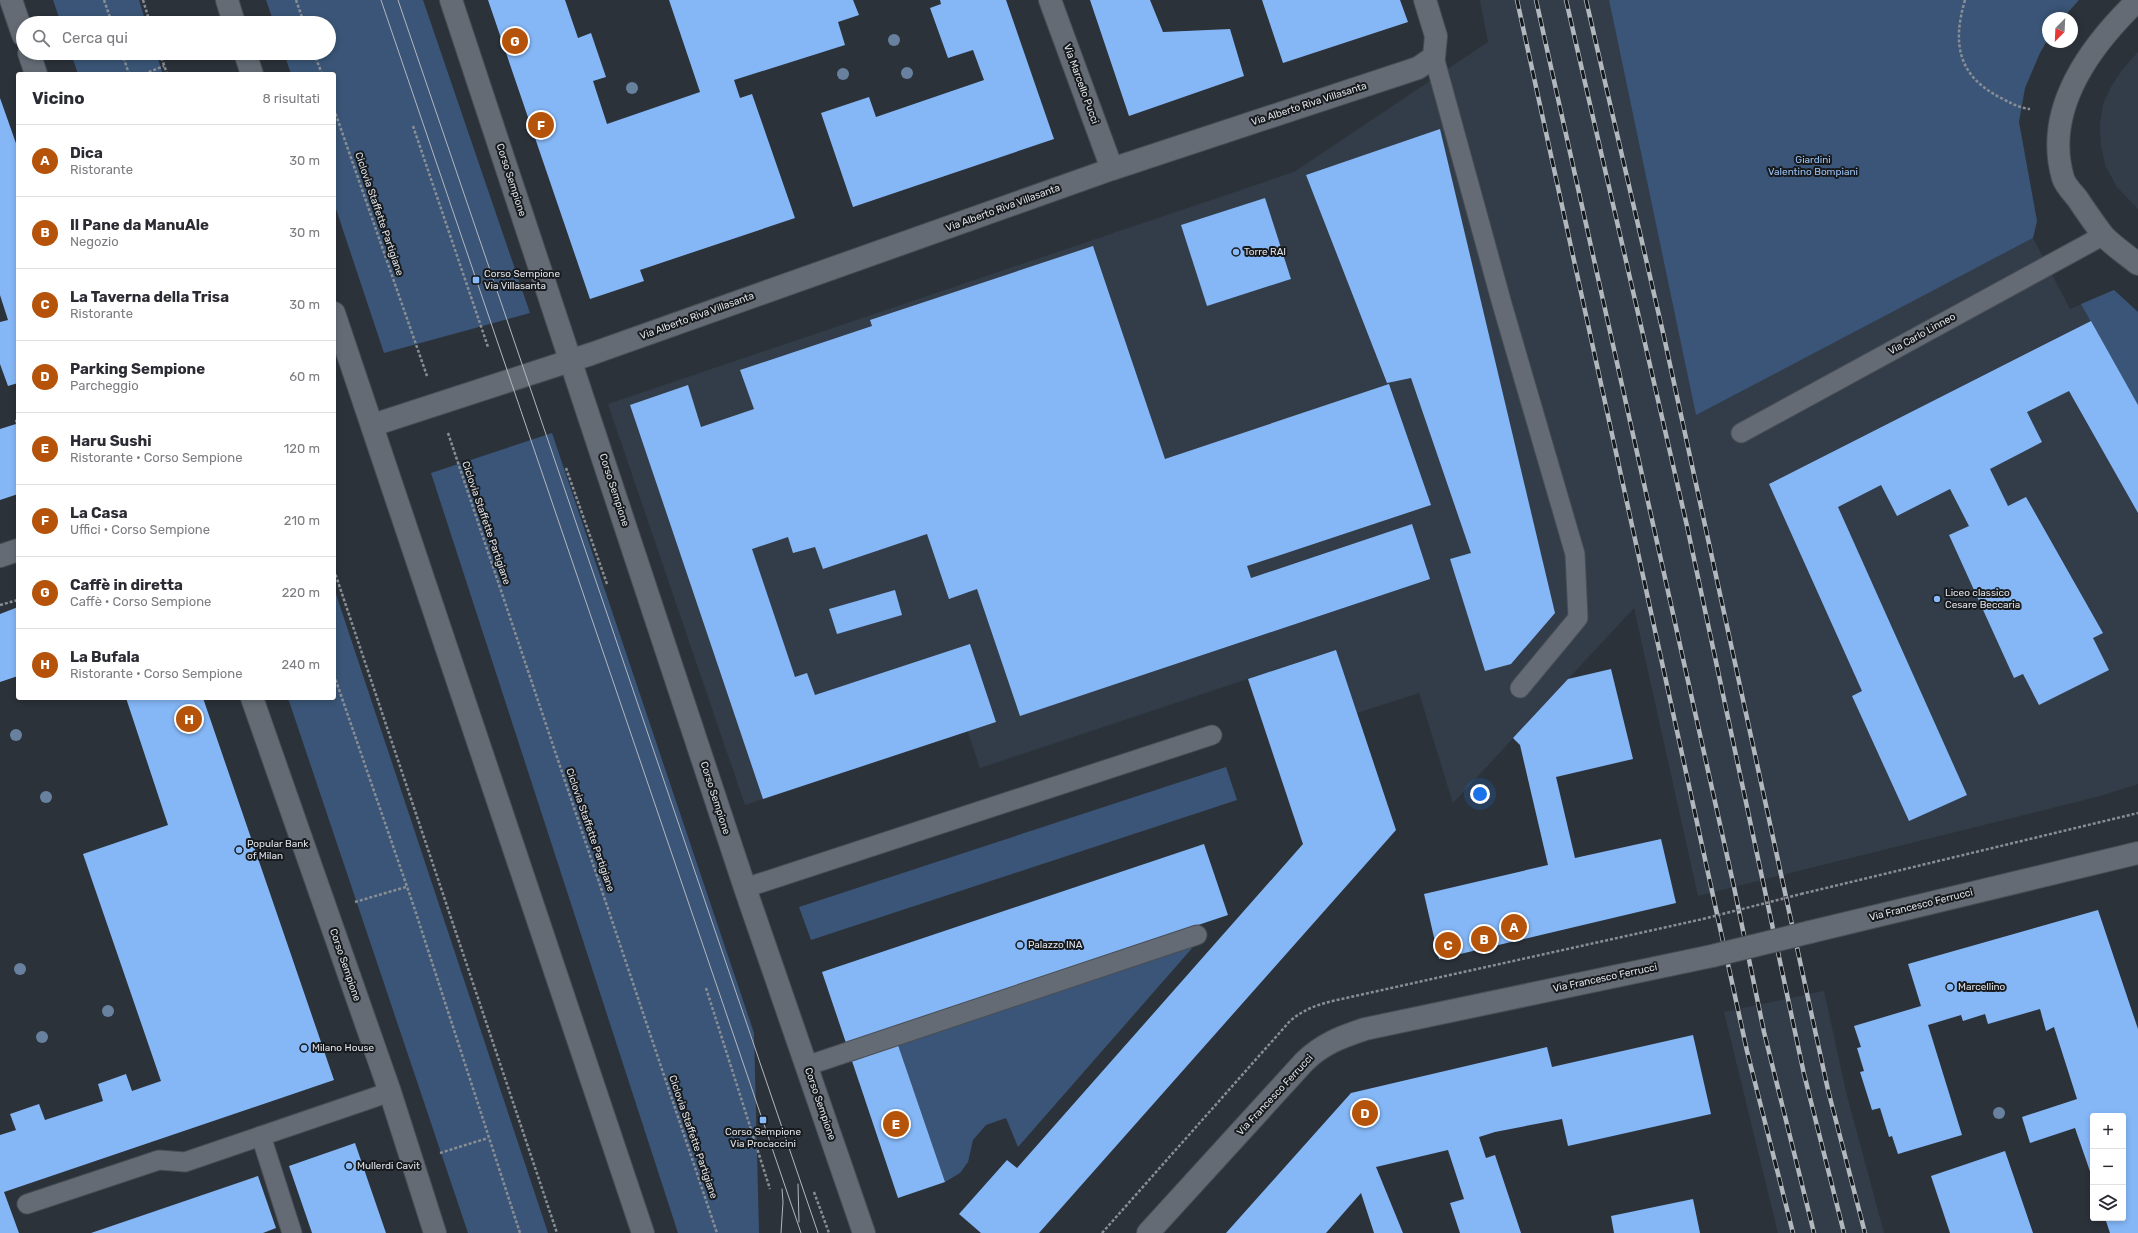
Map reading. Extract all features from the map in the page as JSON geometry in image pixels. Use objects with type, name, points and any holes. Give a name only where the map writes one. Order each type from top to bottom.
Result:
[{"type":"street","points":[[11,0],[16,16]]},
{"type":"street","points":[[226,0],[232,16]]},
{"type":"street","name":"Corso Sempione","points":[[451,0],[745,888],[864,1233]]},
{"type":"street","name":"Via Marcello Pucci","points":[[1050,0],[1112,169]]},
{"type":"street","points":[[1425,0],[1436,36],[1434,57]]},
{"type":"street","points":[[2138,0],[2113,24],[2092,49],[2072,84],[2062,116],[2059,148],[2063,179],[2104,235],[2138,264]]},
{"type":"street","name":"Via Alberto Riva Villasanta","points":[[571,361],[1112,169],[1418,68],[1434,57]]},
{"type":"street","points":[[31,60],[35,72]]},
{"type":"street","points":[[247,60],[251,72]]},
{"type":"street","points":[[336,319],[373,425],[643,1233]]},
{"type":"street","points":[[373,425],[571,361]]},
{"type":"street","points":[[0,556],[16,551]]},
{"type":"street","name":"Corso Sempione","points":[[253,700],[390,1092],[435,1233]]},
{"type":"street","name":"Via Francesco Ferrucci","points":[[1148,1233],[1304,1062],[1328,1043],[1365,1029],[1712,956],[2138,854]]},
{"type":"lane","points":[[1434,57],[1502,304],[1575,554],[1578,618],[1520,688]]},
{"type":"lane","name":"Via Carlo Linneo","points":[[1740,433],[2104,235]]},
{"type":"lane","points":[[745,888],[1212,734]]},
{"type":"lane","points":[[806,1066],[1197,936]]},
{"type":"lane","points":[[27,1204],[159,1160],[185,1162],[390,1092]]},
{"type":"lane","points":[[261,1136],[292,1233]]},
{"type":"path","points":[[104,0],[110,16]]},
{"type":"path","points":[[143,0],[148,16]]},
{"type":"path","points":[[296,0],[302,16]]},
{"type":"path","points":[[1965,0],[1958,30],[1959,48],[1965,64],[1975,79],[1993,94],[2020,108],[2030,109]]},
{"type":"path","points":[[124,60],[128,72]]},
{"type":"path","points":[[162,60],[166,72]]},
{"type":"path","points":[[317,60],[321,72]]},
{"type":"path","points":[[149,72],[164,66]]},
{"type":"path","name":"Ciclovia Staffette Partigiane","points":[[336,115],[426,370]]},
{"type":"path","points":[[413,126],[488,346]]},
{"type":"path","name":"Ciclovia Staffette Partigiane","points":[[448,432],[717,1233]]},
{"type":"path","points":[[566,468],[607,584]]},
{"type":"path","points":[[336,576],[557,1233]]},
{"type":"path","points":[[0,605],[16,601]]},
{"type":"path","points":[[336,681],[406,887],[520,1233]]},
{"type":"path","points":[[1703,919],[2138,812]]},
{"type":"path","points":[[350,904],[406,887]]},
{"type":"path","points":[[706,988],[770,1189]]},
{"type":"path","points":[[435,1155],[488,1138]]},
{"type":"path","points":[[814,1192],[829,1233]]},
{"type":"shaded area","points":[[1480,0],[1609,0],[1696,414],[2033,238],[2070,309],[2114,290],[2138,312],[2138,784],[2100,796],[1698,896],[1634,608],[1453,803],[1419,693],[1357,713],[1335,650],[980,768],[967,729],[745,805],[608,404],[1294,172],[1488,42]]},
{"type":"shaded area","points":[[2138,52],[2138,209],[2117,187],[2106,167],[2101,146],[2100,125],[2103,104],[2111,87],[2122,70]]},
{"type":"shaded area","points":[[1824,991],[1846,1092],[1884,1233],[1778,1233],[1724,1012]]},
{"type":"green space","points":[[53,0],[139,0],[144,16],[59,16]]},
{"type":"green space","points":[[266,0],[423,0],[530,313],[384,353],[336,209],[336,72],[290,72],[286,60],[336,60],[336,16],[272,16]]},
{"type":"green space","name":"Giardini Valentino Bompiani","points":[[1609,0],[2079,0],[2068,12],[2042,12],[2043,48],[2025,88],[2019,122],[2037,221],[2033,238],[1696,415]]},
{"type":"green space","points":[[73,60],[158,60],[162,72],[77,72]]},
{"type":"green space","points":[[2114,290],[2138,312],[2138,405],[2081,304]]},
{"type":"green space","points":[[552,433],[754,1033],[759,1233],[678,1233],[431,473]]},
{"type":"green space","points":[[336,594],[548,1233],[468,1233],[289,700],[336,700]]},
{"type":"green space","points":[[1226,767],[1237,800],[811,940],[799,907]]},
{"type":"green space","points":[[1194,946],[1018,1147],[1006,1118],[986,1125],[973,1140],[968,1162],[960,1173],[945,1182],[898,1045]]},
{"type":"building","points":[[488,0],[565,0],[578,38],[591,33],[606,77],[593,81],[607,124],[700,92],[669,0],[853,0],[859,15],[838,22],[845,45],[734,80],[740,98],[752,94],[795,218],[640,270],[644,281],[590,299]]},
{"type":"building","points":[[940,0],[1006,0],[1054,139],[853,207],[821,113],[869,97],[876,117],[984,80],[973,50],[948,58],[930,8],[941,4]]},
{"type":"building","points":[[1090,0],[1150,0],[1163,32],[1230,29],[1244,76],[1129,116]]},
{"type":"building","points":[[1262,0],[1400,0],[1408,22],[1283,63]]},
{"type":"building","points":[[0,98],[16,143],[16,384],[8,386],[0,364],[0,322],[8,320],[0,295]]},
{"type":"building","points":[[1440,129],[1555,613],[1511,664],[1485,671],[1450,559],[1471,553],[1411,378],[1387,383],[1306,175]]},
{"type":"building","name":"Torre RAI","points":[[1265,198],[1291,279],[1207,306],[1181,225]]},
{"type":"building","points":[[1093,246],[1165,459],[1389,384],[1431,505],[1247,566],[1251,578],[1412,524],[1430,579],[1020,716],[977,589],[949,599],[927,534],[823,569],[815,547],[793,553],[788,537],[752,549],[795,677],[807,673],[815,695],[970,644],[996,722],[763,799],[630,405],[688,385],[701,427],[754,409],[740,370],[872,326],[870,320]]},
{"type":"building","points":[[2091,321],[2138,405],[2138,513],[2069,391],[2027,412],[2042,442],[1990,469],[2008,506],[2026,497],[2103,633],[2093,638],[2109,670],[2039,705],[2023,674],[2014,678],[1949,535],[1969,526],[1950,489],[1897,516],[1881,485],[1838,507],[1967,795],[1909,821],[1852,696],[1862,691],[1769,484]]},
{"type":"building","points":[[16,424],[16,495],[0,500],[0,429]]},
{"type":"building","points":[[895,590],[902,615],[837,634],[829,609]]},
{"type":"building","points":[[16,608],[16,677],[0,682],[0,614]]},
{"type":"building","points":[[1336,650],[1396,830],[1039,1233],[981,1233],[959,1214],[1007,1160],[1017,1168],[1303,844],[1248,679]]},
{"type":"building","points":[[1611,669],[1633,759],[1556,777],[1575,858],[1661,839],[1676,903],[1439,959],[1424,894],[1548,865],[1520,745],[1513,738],[1568,679]]},
{"type":"building","points":[[127,700],[204,700],[334,1080],[4,1192],[19,1233],[0,1233],[0,1135],[16,1130],[10,1114],[39,1104],[45,1120],[103,1101],[98,1084],[126,1074],[132,1091],[161,1081],[83,854],[168,825]]},
{"type":"building","name":"Palazzo INA","points":[[1204,844],[1228,915],[846,1043],[822,972]]},
{"type":"building","points":[[2098,910],[2138,1029],[2138,1233],[2110,1233],[2106,1221],[2126,1221],[2126,1113],[2090,1113],[2090,1171],[2075,1128],[2030,1143],[2022,1117],[2077,1099],[2054,1027],[2046,1031],[2040,1009],[1988,1024],[1985,1014],[1963,1021],[1961,1015],[1928,1025],[1962,1135],[1898,1154],[1892,1136],[1889,1137],[1880,1108],[1872,1110],[1860,1072],[1864,1071],[1857,1048],[1861,1047],[1854,1026],[1921,1006],[1908,964]]},
{"type":"building","points":[[1693,1035],[1711,1114],[1568,1146],[1562,1119],[1495,1132],[1479,1137],[1486,1158],[1495,1155],[1521,1233],[1460,1233],[1450,1203],[1464,1199],[1448,1150],[1376,1167],[1403,1233],[1374,1233],[1361,1193],[1326,1233],[1226,1233],[1351,1093],[1547,1047],[1552,1067]]},
{"type":"building","points":[[898,1045],[945,1182],[898,1198],[852,1061]]},
{"type":"building","points":[[355,1143],[386,1233],[312,1233],[289,1166]]},
{"type":"building","points":[[2005,1151],[2033,1233],[1950,1233],[1931,1176]]},
{"type":"building","points":[[258,1176],[276,1228],[263,1233],[91,1233]]},
{"type":"building","points":[[1693,1199],[1700,1233],[1614,1233],[1611,1216]]},
{"type":"tram line","points":[[381,0],[801,1233]]},
{"type":"tram line","points":[[398,0],[818,1233]]},
{"type":"tram line","points":[[798,1184],[799,1222]]},
{"type":"tram line","points":[[781,1233],[783,1202],[782,1189]]},
{"type":"railway","points":[[1517,0],[1747,1051],[1793,1233]]},
{"type":"railway","points":[[1536,0],[1734,887],[1764,1032],[1814,1233]]},
{"type":"railway","points":[[1566,0],[1687,526],[1804,1074],[1844,1233]]},
{"type":"railway","points":[[1586,0],[1664,337],[1828,1090],[1865,1233]]},
{"type":"place","name":"Caffè in diretta","points":[[515,41]]},
{"type":"place","name":"La Casa","points":[[541,125]]},
{"type":"place","name":"Torre RAI","points":[[1236,252]]},
{"type":"place","name":"Corso Sempione Via Villasanta","points":[[476,280]]},
{"type":"place","name":"Liceo classico Cesare Beccaria","points":[[1937,599]]},
{"type":"place","name":"La Bufala","points":[[189,719]]},
{"type":"place","name":"Popular Bank of Milan","points":[[239,850]]},
{"type":"place","name":"Dica","points":[[1514,927]]},
{"type":"place","name":"Il Pane da ManuAle","points":[[1484,939]]},
{"type":"place","name":"Palazzo INA","points":[[1020,945]]},
{"type":"place","name":"La Taverna della Trisa","points":[[1448,945]]},
{"type":"place","name":"Marcellino","points":[[1950,987]]},
{"type":"place","name":"Milano House","points":[[304,1048]]},
{"type":"place","name":"Parking Sempione","points":[[1365,1113]]},
{"type":"place","name":"Corso Sempione Via Procaccini","points":[[763,1120]]},
{"type":"place","name":"Haru Sushi","points":[[896,1124]]},
{"type":"place","name":"Mullerdi Cavit","points":[[349,1166]]}]
